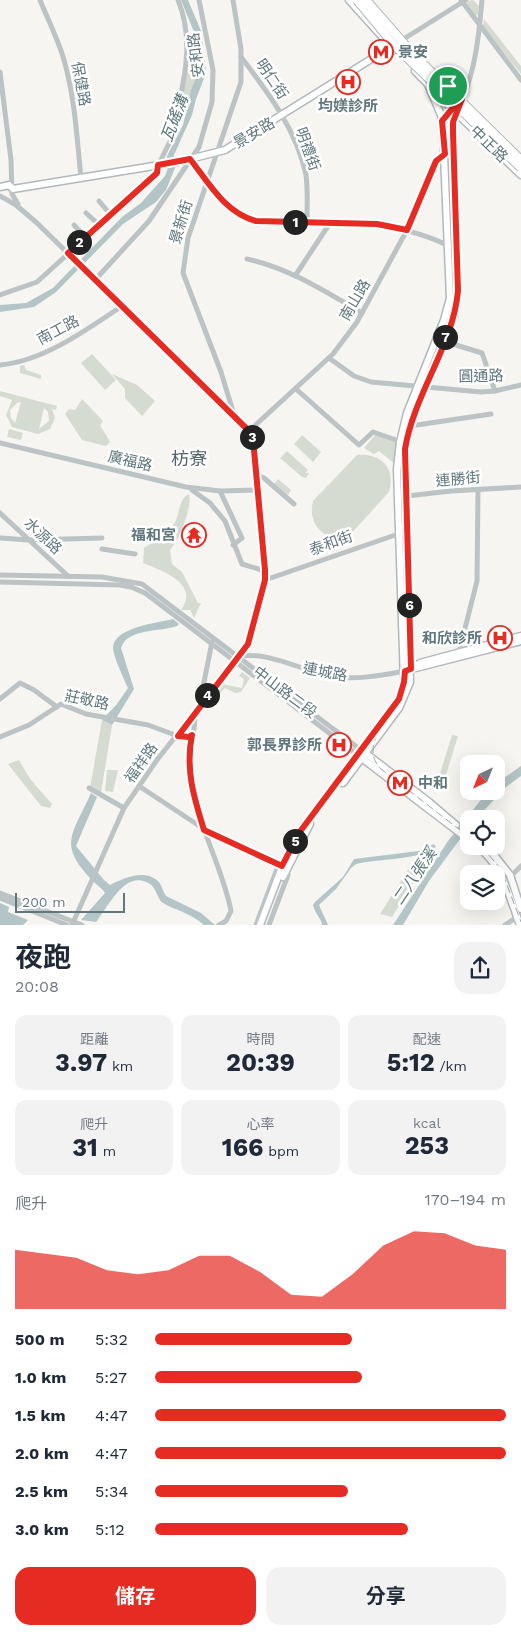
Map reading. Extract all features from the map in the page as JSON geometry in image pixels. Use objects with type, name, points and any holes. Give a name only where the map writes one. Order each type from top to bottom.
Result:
[{"type":"highway","points":[[351,0],[393,47],[521,168]]},
{"type":"highway","points":[[359,0],[393,47]]},
{"type":"highway","points":[[368,0],[412,54],[521,158]]},
{"type":"main road","points":[[368,0],[402,40],[448,86],[460,102],[454,111],[442,121]]},
{"type":"main road","name":"景安路","points":[[0,187],[9,186],[13,189],[178,162],[217,152],[242,141],[402,40]]},
{"type":"main road","name":"中正路","points":[[393,47],[454,111],[521,175]]},
{"type":"main road","points":[[405,444],[406,413],[448,310],[451,284],[442,121],[427,82]]},
{"type":"main road","name":"中正路","points":[[436,92],[460,102],[521,158]]},
{"type":"main road","name":"中正路","points":[[460,102],[521,164]]},
{"type":"main road","points":[[260,925],[299,833],[404,701],[410,682],[401,497],[397,469],[410,426],[454,316],[458,291],[454,111]]},
{"type":"main road","name":"連城路","points":[[408,670],[416,664],[521,636]]},
{"type":"main road","name":"連城路","points":[[408,670],[521,641]]},
{"type":"main road","name":"中山路二段","points":[[362,754],[460,830]]},
{"type":"main road","points":[[487,855],[508,880],[521,909]]},
{"type":"main road","points":[[495,855],[503,865],[520,925]]},
{"type":"main road","points":[[265,925],[284,870]]},
{"type":"street","name":"保健路","points":[[40,0],[53,27],[66,66],[72,96],[81,178]]},
{"type":"street","points":[[0,295],[37,282],[98,224],[157,173],[158,165],[168,148],[176,128],[185,77],[187,29],[178,0]]},
{"type":"street","name":"安和路","points":[[95,280],[149,221],[199,147],[212,102],[212,70],[199,0]]},
{"type":"street","name":"景新街","points":[[233,0],[241,57],[241,82],[238,96],[206,180],[188,238],[183,273],[221,372],[235,418]]},
{"type":"street","points":[[460,102],[468,87],[480,28],[482,0]]},
{"type":"street","points":[[463,1],[480,28],[521,80]]},
{"type":"street","name":"景安路","points":[[402,40],[463,1]]},
{"type":"street","name":"明仁街","points":[[241,57],[282,116]]},
{"type":"street","points":[[0,72],[13,198],[24,211],[249,431]]},
{"type":"street","name":"明禮街","points":[[282,116],[304,165],[307,184],[307,221]]},
{"type":"street","name":"南山路","points":[[249,431],[329,358],[362,313],[407,230],[435,164],[445,154]]},
{"type":"street","points":[[190,159],[209,186],[225,202],[248,219],[256,221],[377,224],[407,230],[448,246]]},
{"type":"street","points":[[435,164],[445,163]]},
{"type":"street","points":[[13,189],[19,202],[37,223]]},
{"type":"street","points":[[0,196],[24,211]]},
{"type":"street","points":[[99,201],[110,214]]},
{"type":"street","points":[[86,213],[98,224]]},
{"type":"street","points":[[295,276],[330,223]]},
{"type":"street","points":[[74,225],[85,237]]},
{"type":"street","points":[[247,259],[275,267],[295,276],[362,313]]},
{"type":"street","name":"南工路","points":[[0,365],[32,358],[88,328],[122,306]]},
{"type":"street","points":[[444,341],[482,353],[495,392]]},
{"type":"street","name":"圓通路","points":[[329,358],[363,381],[495,392],[520,386]]},
{"type":"street","points":[[520,386],[521,393]]},
{"type":"street","points":[[296,389],[359,445],[373,432],[405,444]]},
{"type":"street","points":[[410,426],[491,414]]},
{"type":"street","name":"福祥路","points":[[73,923],[124,808],[195,711],[248,644],[265,580],[256,490],[255,447],[249,431]]},
{"type":"street","name":"廣福路","points":[[0,443],[189,488],[220,491],[256,490]]},
{"type":"street","points":[[257,475],[264,478],[294,504]]},
{"type":"street","name":"連勝街","points":[[401,497],[521,487]]},
{"type":"street","points":[[189,488],[219,513],[229,530],[233,545],[242,564],[265,570]]},
{"type":"street","points":[[459,652],[477,581],[478,490]]},
{"type":"street","points":[[220,491],[242,538],[233,545]]},
{"type":"street","name":"水源路","points":[[0,513],[68,576]]},
{"type":"street","name":"泰和街","points":[[265,580],[402,533]]},
{"type":"street","points":[[0,538],[29,540],[102,538]]},
{"type":"street","points":[[102,549],[135,554]]},
{"type":"street","name":"中山路二段","points":[[0,576],[102,577],[142,584],[213,636],[237,658],[362,754]]},
{"type":"street","name":"中山路二段","points":[[0,582],[71,583],[131,587],[145,593],[212,643],[237,658]]},
{"type":"street","points":[[200,705],[213,636]]},
{"type":"street","name":"連城路","points":[[237,658],[257,655],[339,677],[366,677],[408,670]]},
{"type":"street","name":"莊敬路","points":[[0,699],[20,683],[34,690],[57,707],[61,704],[86,714],[148,725],[178,736]]},
{"type":"street","points":[[0,737],[29,725],[57,707]]},
{"type":"street","points":[[195,711],[189,753],[190,777],[204,830],[231,911],[226,921],[219,925]]},
{"type":"street","points":[[178,736],[189,737],[192,735]]},
{"type":"street","points":[[139,786],[204,830],[284,870],[288,875],[269,925]]},
{"type":"street","points":[[89,788],[124,808]]},
{"type":"street","points":[[508,880],[521,866]]},
{"type":"street","points":[[256,925],[277,869],[284,870]]},
{"type":"street","points":[[0,893],[73,923],[80,924]]},
{"type":"street","points":[[0,898],[67,925]]},
{"type":"street","points":[[506,925],[517,917]]},
{"type":"shaded area","points":[[181,0],[188,0],[201,31],[206,73],[192,115],[174,155],[175,168],[166,190],[156,202],[123,224],[56,292],[34,307],[0,312],[0,305],[26,303],[53,288],[122,217],[141,203],[165,176],[168,168],[167,156],[183,125],[191,90],[199,71],[199,49],[196,37]]},
{"type":"shaded area","points":[[473,0],[479,6],[478,14],[475,17],[467,5],[468,1]]},
{"type":"shaded area","points":[[484,19],[521,66],[521,74],[483,27]]},
{"type":"shaded area","points":[[187,70],[199,71],[190,103],[182,100]]},
{"type":"shaded area","points":[[92,354],[116,380],[105,390],[81,363]]},
{"type":"shaded area","points":[[24,365],[26,370],[41,375],[41,379],[20,373],[20,366]]},
{"type":"shaded area","points":[[112,374],[137,385],[155,401],[142,416],[125,398],[125,389]]},
{"type":"shaded area","points":[[0,391],[57,406],[56,410],[52,409],[55,418],[50,429],[38,434],[12,427],[6,415],[12,400],[0,396]],"holes":[[[21,402],[15,423],[11,418],[10,410],[17,403]],[[44,408],[48,412],[49,421],[39,429]]]},
{"type":"shaded area","points":[[82,399],[103,421],[100,425],[110,442],[106,446],[82,440],[65,414],[69,409],[75,410]]},
{"type":"shaded area","points":[[9,429],[23,433],[21,440],[7,437]]},
{"type":"shaded area","points":[[302,435],[321,452],[313,462],[294,444]]},
{"type":"shaded area","points":[[375,435],[390,438],[397,444],[395,464],[379,451],[374,454],[364,448]]},
{"type":"shaded area","points":[[287,451],[308,470],[305,473],[309,473],[306,478],[302,477],[280,458]]},
{"type":"shaded area","points":[[357,455],[373,457],[385,464],[391,483],[389,492],[349,536],[340,538],[325,535],[315,524],[312,509],[313,501]]},
{"type":"shaded area","points":[[278,479],[291,490],[288,495],[274,484]]},
{"type":"shaded area","points":[[189,494],[189,506],[184,523],[170,550],[172,564],[182,572],[198,603],[201,603],[194,618],[190,610],[181,610],[186,601],[186,592],[182,585],[168,574],[143,563],[144,548],[171,528],[176,520],[181,503],[185,496]]},
{"type":"shaded area","points":[[173,619],[179,624],[177,626],[137,634],[124,642],[121,648],[134,689],[112,725],[102,720],[117,704],[128,688],[113,651],[116,640],[129,630]]},
{"type":"shaded area","points":[[242,672],[250,678],[241,692],[235,693],[225,688],[220,693],[217,691],[222,684],[242,688],[244,679],[239,676]]},
{"type":"shaded area","points":[[102,720],[112,725],[101,793],[90,788]]},
{"type":"shaded area","points":[[452,735],[458,736],[443,785],[437,783]]},
{"type":"shaded area","points":[[19,760],[30,779],[52,804],[50,808],[41,806],[8,764]]},
{"type":"shaded area","points":[[521,766],[521,776],[505,788],[505,777]]},
{"type":"shaded area","points":[[107,770],[118,770],[113,792],[105,791]]},
{"type":"shaded area","points":[[91,793],[97,797],[76,846],[104,880],[110,885],[134,876],[141,875],[153,878],[159,882],[166,896],[201,913],[215,925],[204,925],[189,915],[163,903],[152,886],[141,880],[125,885],[96,922],[81,920],[105,893],[82,869],[75,858],[72,848],[74,830]]},
{"type":"shaded area","points":[[481,800],[494,800],[484,810],[473,810]]},
{"type":"shaded area","points":[[460,826],[460,839],[429,881],[403,925],[393,925],[448,841]]},
{"type":"shaded area","points":[[434,844],[436,847],[429,851],[409,857],[356,864],[336,889],[319,905],[328,925],[322,925],[313,905],[343,877],[354,859],[419,851]]},
{"type":"shaded area","points":[[409,868],[423,868],[392,917],[380,914]]},
{"type":"shaded area","points":[[0,903],[9,907],[8,912],[28,920],[23,925],[0,925]]},
{"type":"railway","points":[[364,0],[394,38],[432,78],[444,101],[448,120],[454,298],[448,323],[408,424],[403,447],[402,471],[408,679],[398,703],[376,737],[373,748],[374,758],[381,769],[460,830]]},
{"type":"railway","points":[[489,855],[501,869],[521,922]]},
{"type":"place","name":"景安","points":[[381,52]]},
{"type":"place","name":"均媄診所","points":[[348,82]]},
{"type":"place","name":"福和宮","points":[[194,535]]},
{"type":"place","name":"和欣診所","points":[[500,638]]},
{"type":"place","name":"郭長界診所","points":[[339,745]]},
{"type":"place","name":"中和","points":[[400,783]]},
{"type":"district","name":"枋寮","points":[[189,459]]},
{"type":"route","points":[[448,86],[462,99],[453,122],[458,291],[454,316],[414,414],[405,449],[404,471],[411,669],[405,671],[399,699],[299,833],[282,866],[239,848],[204,830],[190,777],[189,753],[192,735],[189,737],[178,736],[231,664],[247,646],[263,588],[265,570],[257,501],[253,439],[249,431],[68,253],[98,224],[157,173],[158,165],[190,159],[209,186],[236,213],[248,219],[256,221],[377,224],[407,230],[436,161],[445,154],[442,121],[457,103],[448,86]]},
{"type":"water label","name":"瓦磘溝","points":[[174,118]]},
{"type":"water label","name":"二八張溪","points":[[414,876]]}]
